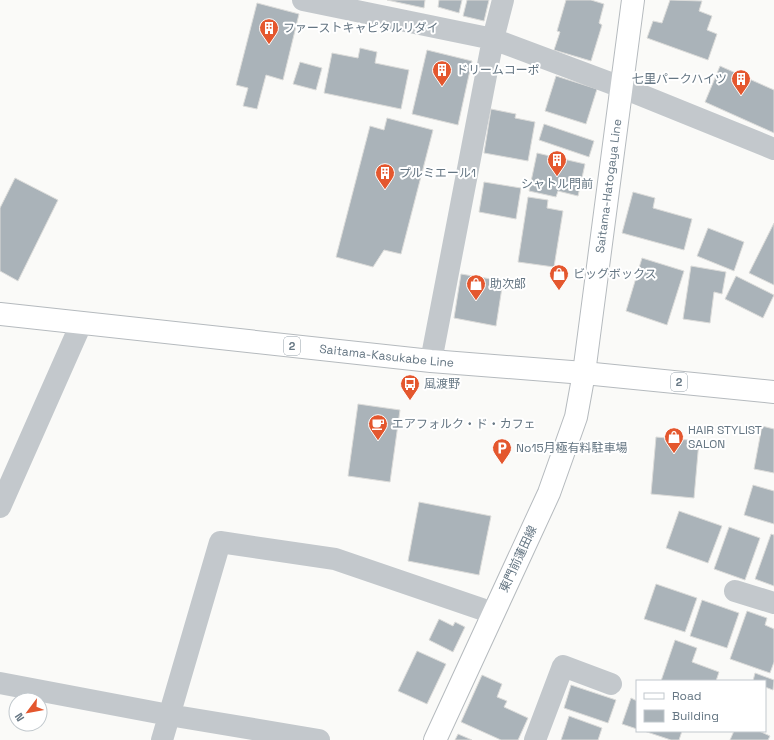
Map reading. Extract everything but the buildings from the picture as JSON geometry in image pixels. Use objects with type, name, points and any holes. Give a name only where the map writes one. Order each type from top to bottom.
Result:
[{"type":"main road","name":"Saitama-Hatogaya Line","points":[[584,372],[633,0]]},
{"type":"main road","name":"Saitama-Kasukabe Line","points":[[0,314],[81,324],[431,360],[584,372],[774,392]]},
{"type":"main road","name":"東門前蓮田線","points":[[435,740],[549,493],[576,417],[584,372]]},
{"type":"street","points":[[303,0],[493,39],[621,87],[774,149]]},
{"type":"street","points":[[431,360],[493,39],[503,0]]},
{"type":"street","points":[[0,507],[81,324]]},
{"type":"street","points":[[162,740],[220,542],[335,559],[493,613]]},
{"type":"street","points":[[736,591],[774,603]]},
{"type":"street","points":[[535,740],[564,666],[611,684]]},
{"type":"street","points":[[0,683],[307,739]]},
{"type":"place","name":"ファーストキャピタルリダイ","points":[[269,45]]},
{"type":"place","name":"ドリームコーポ","points":[[442,87]]},
{"type":"place","name":"七里パークハイツ","points":[[741,96]]},
{"type":"place","name":"シャトル門前","points":[[557,177]]},
{"type":"place","name":"プルミエール1","points":[[385,190]]},
{"type":"place","name":"ビッグボックス","points":[[559,291]]},
{"type":"place","name":"助次郎","points":[[476,301]]},
{"type":"place","name":"風渡野","points":[[410,401]]},
{"type":"place","name":"エアフォルク・ド・カフェ","points":[[378,441]]},
{"type":"place","name":"HAIR STYLIST SALON","points":[[674,454]]},
{"type":"place","name":"No15月極有料駐車場","points":[[502,465]]}]
